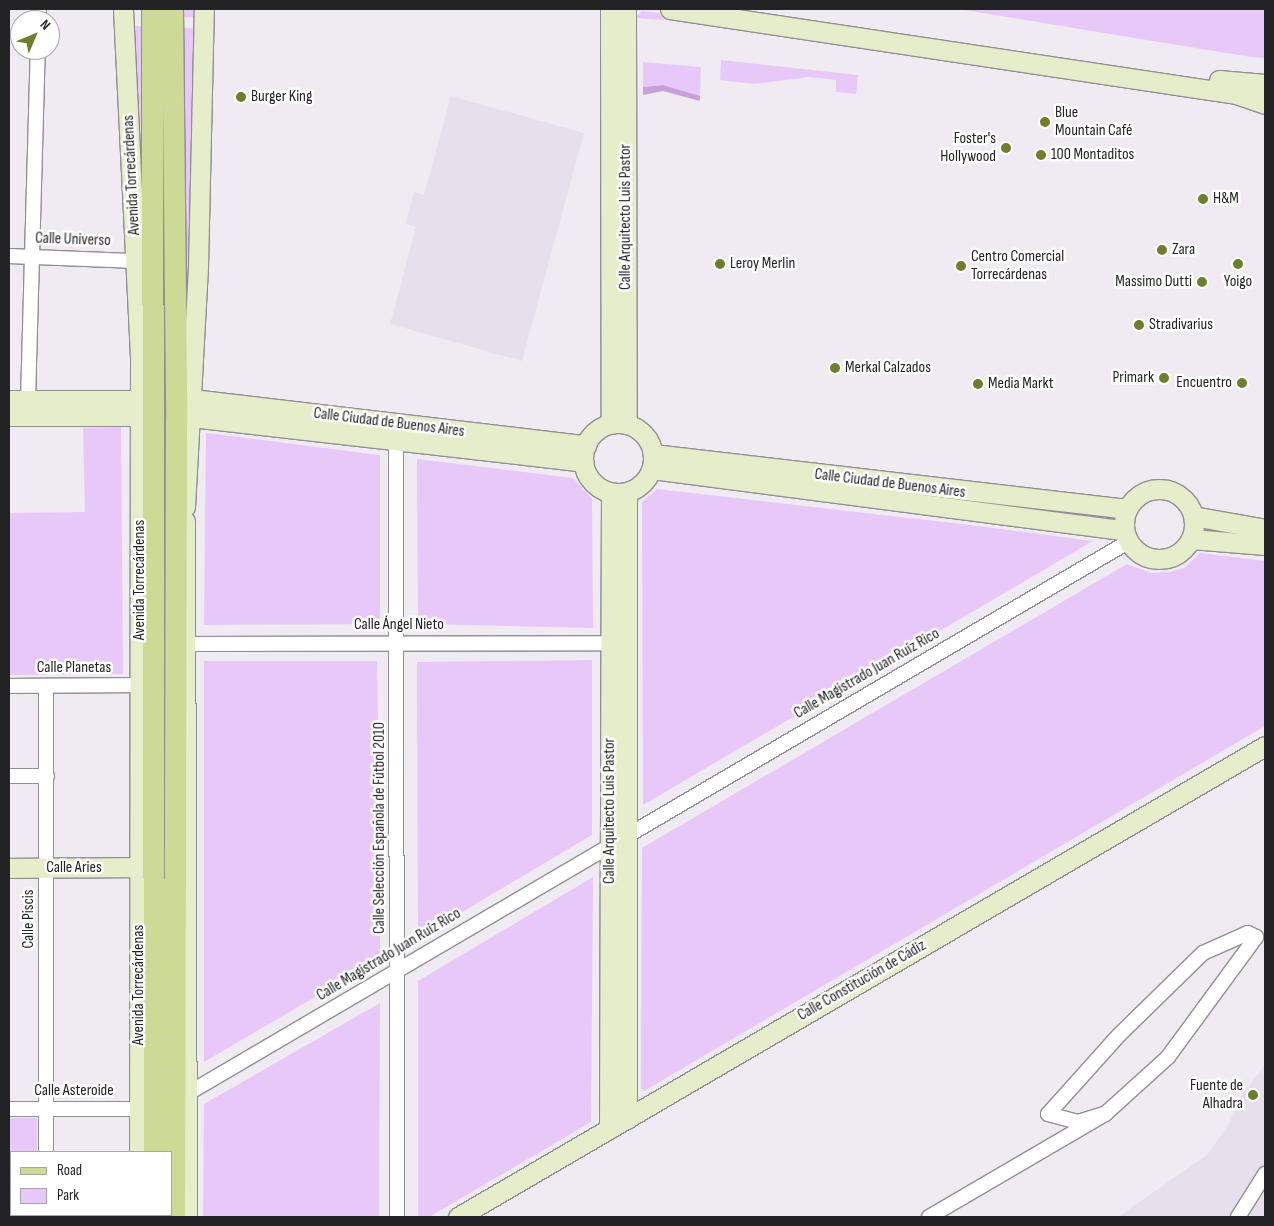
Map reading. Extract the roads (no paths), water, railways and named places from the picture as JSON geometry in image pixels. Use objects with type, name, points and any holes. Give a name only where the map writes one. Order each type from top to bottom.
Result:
[{"type":"main road","name":"Avenida Torrecárdenas","points":[[152,9],[154,1151]]},
{"type":"main road","points":[[172,9],[181,637],[174,1217]]},
{"type":"street","name":"Avenida Torrecárdenas","points":[[123,9],[136,260],[140,408],[139,1151]]},
{"type":"street","points":[[187,1217],[188,1094],[181,637],[184,508],[192,408],[204,9]]},
{"type":"street","name":"Calle Arquitecto Luis Pastor","points":[[610,9],[619,424]]},
{"type":"street","name":"Calle Arquitecto Luis Pastor","points":[[619,424],[626,9]]},
{"type":"street","points":[[670,9],[1236,94],[1265,104]]},
{"type":"street","points":[[755,9],[1265,84]]},
{"type":"street","points":[[28,400],[38,60]]},
{"type":"street","name":"Calle Universo","points":[[9,256],[136,260]]},
{"type":"street","points":[[9,400],[113,408]]},
{"type":"street","points":[[9,416],[113,408],[140,408]]},
{"type":"street","name":"Calle Ciudad de Buenos Aires","points":[[192,408],[396,440],[584,453]]},
{"type":"street","name":"Calle Ciudad de Buenos Aires","points":[[192,408],[584,453]]},
{"type":"street","points":[[619,424],[644,435],[652,461],[638,488],[619,493],[592,482],[584,453],[600,428],[619,424]]},
{"type":"street","name":"Calle Selección Española de Fútbol 2010","points":[[396,440],[398,643],[397,1217]]},
{"type":"street","name":"Calle Ciudad de Buenos Aires","points":[[652,461],[1127,509]]},
{"type":"street","name":"Calle Ciudad de Buenos Aires","points":[[652,461],[1126,536],[1136,552],[1161,560],[1179,553],[1191,539]]},
{"type":"street","points":[[1126,536],[1127,509],[1141,493],[1162,489],[1182,498],[1193,516],[1191,539],[1265,545]]},
{"type":"street","name":"Calle Arquitecto Luis Pastor","points":[[619,493],[609,644],[627,1119]]},
{"type":"street","name":"Calle Arquitecto Luis Pastor","points":[[609,1129],[617,841],[619,493]]},
{"type":"street","points":[[1193,516],[1265,529]]},
{"type":"street","name":"Calle Magistrado Juan Ruíz Rico","points":[[188,1094],[617,841],[1126,536]]},
{"type":"street","name":"Calle Ángel Nieto","points":[[181,637],[398,643],[609,644]]},
{"type":"street","name":"Calle Planetas","points":[[9,686],[139,685]]},
{"type":"street","name":"Calle Piscis","points":[[46,686],[46,1151]]},
{"type":"street","name":"Calle Constitución de Cádiz","points":[[458,1217],[1265,746]]},
{"type":"street","name":"Calle Constitución de Cádiz","points":[[483,1217],[1265,759]]},
{"type":"street","points":[[9,776],[46,776]]},
{"type":"street","name":"Calle Aries","points":[[9,868],[139,867]]},
{"type":"street","points":[[929,1217],[1105,1114],[1168,1057],[1256,937],[1248,933],[1203,953],[1118,1035],[1048,1114],[1078,1122],[1105,1114]]},
{"type":"street","name":"Calle Asteroide","points":[[9,1109],[139,1109]]},
{"type":"street","points":[[1238,1217],[1265,1174]]},
{"type":"place","name":"Burger King","points":[[241,97]]},
{"type":"place","name":"Blue Mountain Café","points":[[1045,122]]},
{"type":"place","name":"Foster's Hollywood","points":[[1006,148]]},
{"type":"place","name":"100 Montaditos","points":[[1041,155]]},
{"type":"place","name":"H&M","points":[[1203,199]]},
{"type":"place","name":"Zara","points":[[1162,250]]},
{"type":"place","name":"Leroy Merlin","points":[[720,264]]},
{"type":"place","name":"Yoigo","points":[[1238,264]]},
{"type":"place","name":"Centro Comercial Torrecárdenas","points":[[961,266]]},
{"type":"place","name":"Massimo Dutti","points":[[1202,282]]},
{"type":"place","name":"Stradivarius","points":[[1139,325]]},
{"type":"place","name":"Merkal Calzados","points":[[835,368]]},
{"type":"place","name":"Primark","points":[[1164,378]]},
{"type":"place","name":"Encuentro","points":[[1242,383]]},
{"type":"place","name":"Media Markt","points":[[978,384]]},
{"type":"place","name":"Fuente de Alhadra","points":[[1253,1095]]}]
